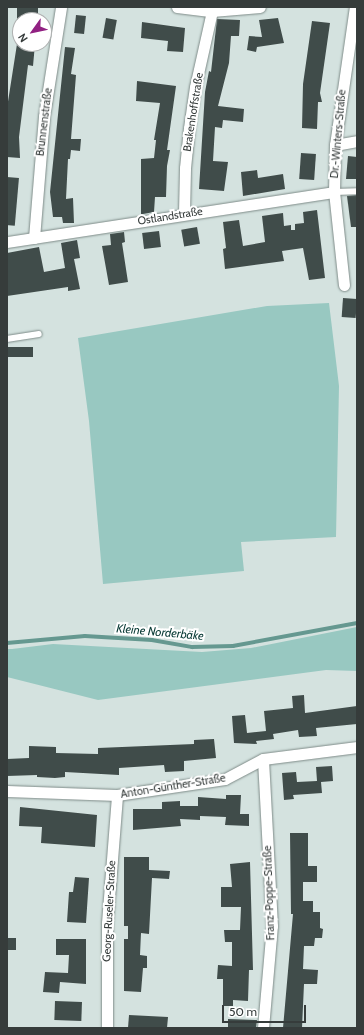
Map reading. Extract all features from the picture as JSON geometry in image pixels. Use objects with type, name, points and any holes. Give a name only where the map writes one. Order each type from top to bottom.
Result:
[{"type":"street","name":"Brunnenstraße","points":[[34,238],[44,116],[60,7]]},
{"type":"street","points":[[177,7],[212,11],[260,7]]},
{"type":"street","name":"Dr.-Winters-Straße","points":[[344,285],[334,192],[335,145],[355,7]]},
{"type":"street","name":"Brakenhoffstraße","points":[[184,214],[185,168],[189,128],[195,87],[212,11]]},
{"type":"street","points":[[335,145],[357,142]]},
{"type":"street","name":"Ostlandstraße","points":[[7,242],[334,192]]},
{"type":"street","name":"Anton-Günther-Straße","points":[[7,791],[117,795],[225,779],[264,758],[357,747]]},
{"type":"street","name":"Franz-Poppe-Straße","points":[[263,1028],[272,926],[264,758]]},
{"type":"street","name":"Georg-Ruseler-Straße","points":[[107,1028],[107,923],[117,795]]},
{"type":"lane","points":[[334,192],[357,191]]},
{"type":"lane","points":[[7,339],[39,334]]},
{"type":"shaded area","points":[[329,303],[339,386],[336,537],[241,542],[244,571],[103,584],[89,421],[78,338],[267,306]]},
{"type":"shaded area","points":[[357,627],[357,671],[326,670],[98,700],[7,677],[7,649],[53,644],[202,652],[251,648]]},
{"type":"building","points":[[17,7],[38,7],[38,12],[17,12]]},
{"type":"building","points":[[76,15],[86,16],[84,34],[74,33]]},
{"type":"building","points":[[106,18],[117,20],[113,40],[103,38]]},
{"type":"building","points":[[278,18],[284,43],[257,47],[256,52],[247,50],[249,36],[262,37],[259,20]]},
{"type":"building","points":[[217,19],[240,20],[239,36],[231,36],[229,63],[218,106],[244,109],[243,122],[223,120],[222,128],[215,127],[213,161],[228,162],[224,191],[199,189],[205,92],[209,71],[211,72]]},
{"type":"building","points":[[312,21],[330,23],[320,93],[322,102],[318,102],[317,129],[302,128],[303,84]]},
{"type":"building","points":[[142,22],[185,28],[183,52],[167,51],[168,41],[141,38]]},
{"type":"building","points":[[65,47],[75,48],[71,74],[76,75],[71,139],[81,139],[80,151],[71,150],[70,159],[68,159],[66,199],[73,198],[74,223],[63,223],[62,217],[53,217],[50,192]]},
{"type":"building","points":[[16,52],[34,52],[33,66],[28,65],[19,137],[20,158],[7,157],[7,108]]},
{"type":"building","points":[[137,81],[176,86],[167,150],[170,150],[167,166],[166,197],[155,197],[154,212],[143,214],[141,214],[141,159],[154,158],[156,140],[154,140],[160,103],[136,101]]},
{"type":"building","points":[[301,153],[316,154],[314,180],[299,179]]},
{"type":"building","points":[[348,156],[357,157],[357,179],[346,179]]},
{"type":"building","points":[[257,170],[258,178],[283,174],[285,189],[243,196],[241,172]]},
{"type":"building","points":[[7,177],[19,178],[15,226],[7,225]]},
{"type":"building","points":[[357,195],[357,227],[351,227],[347,196]]},
{"type":"building","points":[[317,210],[325,278],[309,280],[303,248],[282,251],[284,261],[225,269],[223,249],[226,248],[223,222],[239,220],[243,246],[265,242],[262,216],[283,213],[284,226],[291,225],[291,230],[295,230],[295,224],[304,223],[303,212]]},
{"type":"building","points":[[197,227],[200,244],[184,247],[181,230]]},
{"type":"building","points":[[159,231],[161,247],[144,249],[142,233]]},
{"type":"building","points":[[124,232],[125,242],[122,243],[128,282],[109,285],[102,246],[111,245],[110,234]]},
{"type":"building","points":[[77,240],[80,258],[74,259],[80,289],[68,291],[68,287],[7,296],[7,253],[39,247],[44,272],[65,268],[61,243]]},
{"type":"building","points":[[343,298],[357,299],[356,318],[342,317]]},
{"type":"building","points":[[7,347],[33,347],[33,357],[7,357]]},
{"type":"building","points":[[304,695],[305,713],[357,706],[357,724],[316,728],[317,736],[299,737],[298,730],[273,734],[274,739],[256,741],[257,744],[234,743],[232,716],[245,715],[247,733],[266,731],[264,711],[293,708],[292,696]]},
{"type":"building","points":[[214,739],[216,758],[184,761],[184,771],[165,772],[164,765],[119,768],[119,775],[65,772],[65,777],[55,778],[37,777],[37,775],[7,776],[7,759],[29,758],[29,746],[56,747],[56,753],[98,754],[98,748],[194,744],[194,740]]},
{"type":"building","points":[[332,766],[333,781],[321,782],[322,793],[293,795],[294,799],[284,800],[282,773],[296,772],[297,782],[317,781],[316,767]]},
{"type":"building","points":[[226,795],[241,795],[240,814],[249,814],[249,826],[225,825],[226,817],[200,816],[200,820],[180,819],[181,826],[133,830],[133,809],[162,809],[162,802],[180,801],[180,806],[198,806],[198,797],[226,799]]},
{"type":"building","points":[[20,807],[97,815],[95,847],[41,843],[42,827],[19,826]]},
{"type":"building","points":[[290,833],[308,833],[308,866],[317,866],[317,882],[303,882],[303,901],[313,901],[313,912],[320,912],[320,928],[323,929],[322,938],[315,938],[314,946],[304,946],[303,969],[318,970],[317,984],[304,984],[302,1028],[283,1028],[293,914],[291,914]]},
{"type":"building","points":[[124,857],[149,857],[149,870],[170,871],[169,879],[152,878],[149,934],[141,933],[140,955],[147,956],[147,968],[143,968],[141,992],[124,991],[124,939],[128,939],[128,926],[124,926]]},
{"type":"building","points":[[250,862],[253,970],[249,970],[248,1001],[233,1000],[233,1006],[223,1006],[223,979],[217,979],[218,965],[232,966],[232,942],[225,942],[224,930],[240,930],[241,907],[221,907],[221,887],[232,887],[230,864]]},
{"type":"building","points":[[75,877],[89,878],[86,923],[67,922],[69,892],[73,892]]},
{"type":"building","points":[[7,938],[16,938],[16,950],[7,950]]},
{"type":"building","points":[[56,939],[86,939],[86,984],[60,982],[59,993],[43,992],[45,972],[68,973],[69,955],[56,955]]},
{"type":"building","points":[[55,1001],[82,1002],[81,1021],[54,1020]]},
{"type":"building","points":[[129,1015],[168,1017],[167,1028],[128,1028]]},
{"type":"building","points":[[228,1019],[257,1020],[256,1028],[228,1028]]},
{"type":"waterway","name":"Kleine Norderbäke","points":[[7,643],[85,636],[152,640],[192,647],[233,646],[357,623]]}]
